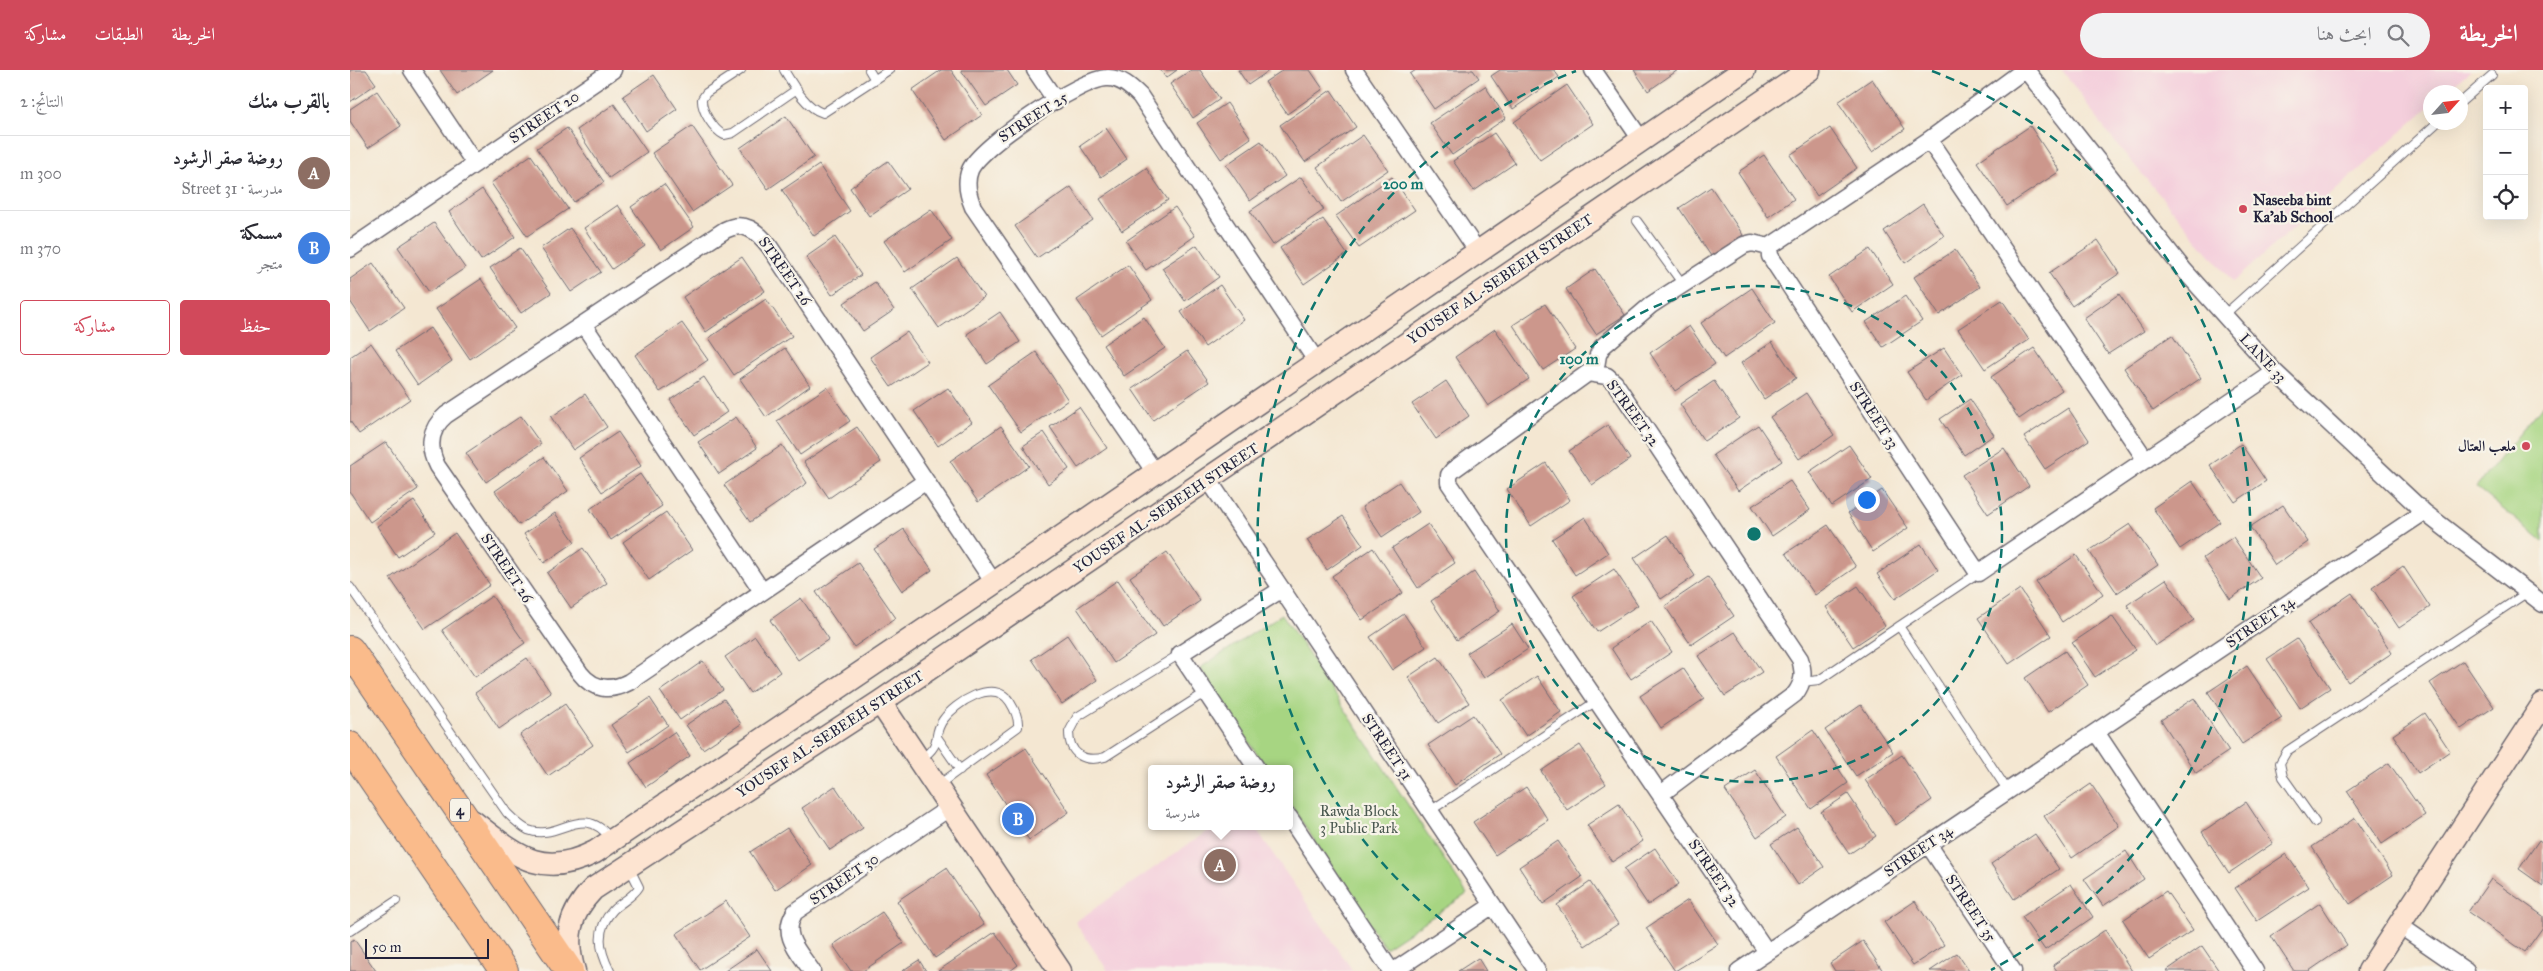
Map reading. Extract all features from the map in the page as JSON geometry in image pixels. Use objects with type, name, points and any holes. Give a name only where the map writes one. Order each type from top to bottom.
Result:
[{"type":"highway","name":"4","points":[[350,650],[569,971]]},
{"type":"highway","points":[[350,746],[504,971]]},
{"type":"street","points":[[412,70],[475,164]]},
{"type":"street","name":"STREET 20","points":[[350,249],[613,70]]},
{"type":"street","points":[[1035,70],[1056,101]]},
{"type":"street","points":[[1354,70],[1478,252]]},
{"type":"street","points":[[1593,70],[1642,141]]},
{"type":"street","name":"YOUSEF AL-SEBEEH STREET","points":[[462,812],[513,852],[535,863],[549,866],[571,863],[610,843],[1360,334],[1744,70]]},
{"type":"street","name":"YOUSEF AL-SEBEEH STREET","points":[[574,971],[569,938],[572,920],[580,903],[594,889],[880,702],[1809,70]]},
{"type":"street","points":[[1595,373],[1598,355],[1602,347],[1645,310],[1682,283],[1744,245],[1756,243],[1769,247],[1929,140],[2025,70]]},
{"type":"street","name":"LANE 33","points":[[2025,70],[2183,269],[2275,372],[2424,512],[2543,604]]},
{"type":"street","name":"STREET 25","points":[[1154,472],[974,206],[968,192],[969,171],[980,154],[1056,101],[1089,82],[1107,78],[1120,80],[1140,96],[1317,362]]},
{"type":"street","points":[[1929,140],[2146,460]]},
{"type":"street","name":"STREET 26","points":[[926,481],[629,682],[613,689],[596,687],[580,673],[437,466],[433,458],[431,443],[434,430],[442,418],[725,230],[738,226],[751,229],[769,246],[926,481],[994,583]]},
{"type":"street","name":"STREET 33","points":[[1769,247],[1770,256],[1978,573]]},
{"type":"street","points":[[1397,308],[1394,316],[1395,325],[1400,332],[1408,337],[1417,337]]},
{"type":"street","points":[[583,324],[762,591]]},
{"type":"street","points":[[1360,334],[1374,340],[1380,355],[1378,363]]},
{"type":"street","points":[[1978,573],[2275,372]]},
{"type":"street","name":"STREET 32","points":[[1767,952],[1598,700],[1450,486],[1448,478],[1453,470],[1583,376],[1595,373],[1607,376],[1615,383],[1800,659],[1803,674],[1802,682]]},
{"type":"street","name":"STREET 31","points":[[1208,479],[1537,971]]},
{"type":"street","name":"STREET 34","points":[[1739,971],[2424,512]]},
{"type":"street","points":[[1254,765],[1180,654],[1282,589]]},
{"type":"street","points":[[1661,794],[1795,694],[1802,682]]},
{"type":"street","points":[[880,702],[949,808],[1060,971]]},
{"type":"street","points":[[2369,971],[2543,704]]},
{"type":"street","points":[[2096,732],[2255,971]]},
{"type":"street","name":"STREET 30","points":[[812,971],[789,935],[788,924],[795,912],[949,808]]},
{"type":"street","points":[[1293,823],[1392,971],[1493,905]]},
{"type":"street","points":[[610,843],[605,853],[606,859],[610,864],[625,868]]},
{"type":"street","name":"STREET 35","points":[[1928,844],[2013,971]]},
{"type":"street","points":[[2398,925],[2466,971]]},
{"type":"lane","points":[[741,70],[706,93],[702,99],[703,108],[717,130],[724,135],[733,133],[797,89]]},
{"type":"lane","points":[[784,70],[814,110],[823,113],[889,70]]},
{"type":"lane","points":[[869,70],[875,80]]},
{"type":"lane","points":[[2468,96],[2492,75]]},
{"type":"lane","points":[[2224,315],[2429,130]]},
{"type":"lane","points":[[1637,221],[1682,283]]},
{"type":"lane","points":[[1802,682],[1819,680],[1978,573]]},
{"type":"lane","points":[[350,587],[507,813],[528,830],[538,832],[575,822],[592,824],[605,832],[610,843]]},
{"type":"lane","points":[[2315,822],[2283,777],[2280,763],[2287,751],[2528,592]]},
{"type":"lane","points":[[1899,626],[2008,791]]},
{"type":"lane","points":[[1180,654],[1078,717],[1069,732],[1073,750],[1083,758],[1105,757],[1206,692]]},
{"type":"lane","points":[[919,760],[933,749],[942,721],[958,706],[972,698],[995,691],[1007,698],[1016,714],[1018,727],[936,787]]},
{"type":"lane","points":[[1430,811],[1598,700]]},
{"type":"lane","points":[[937,737],[960,770]]},
{"type":"lane","points":[[610,971],[602,956],[599,939],[603,924],[613,910],[639,887],[625,868]]},
{"type":"lane","points":[[350,931],[396,901]]},
{"type":"shaded area","name":"Naseeba bint Ka'ab School","points":[[2062,70],[2471,70],[2453,85],[2423,85],[2423,112],[2233,282],[2110,136]]},
{"type":"shaded area","points":[[1209,830],[1257,830],[1353,971],[1108,971],[1075,922]]},
{"type":"green space","name":"ملعب العتال","points":[[2543,405],[2543,542],[2476,487]]},
{"type":"green space","name":"Rawda Block 3 Public Park","points":[[1282,614],[1467,894],[1385,948],[1293,808],[1293,765],[1264,765],[1200,668]]},
{"type":"building","points":[[350,70],[366,70],[376,84],[350,102]]},
{"type":"building","points":[[440,70],[493,70],[457,95]]},
{"type":"building","points":[[941,70],[951,70],[982,115],[946,140],[912,90]]},
{"type":"building","points":[[961,70],[1007,70],[1017,85],[986,106]]},
{"type":"building","points":[[1160,70],[1177,70],[1166,78]]},
{"type":"building","points":[[1191,70],[1200,70],[1220,99],[1193,118],[1170,84]]},
{"type":"building","points":[[1238,70],[1270,70],[1248,85]]},
{"type":"building","points":[[1283,70],[1310,70],[1323,89],[1287,114],[1265,82]]},
{"type":"building","points":[[1416,70],[1473,70],[1479,78],[1434,109],[1410,74]]},
{"type":"building","points":[[1500,70],[1554,70],[1559,77],[1513,109],[1491,76]]},
{"type":"building","points":[[1634,70],[1678,70],[1648,91]]},
{"type":"building","points":[[654,75],[677,109],[646,131],[623,96]]},
{"type":"building","points":[[1872,79],[1905,129],[1872,152],[1838,102]]},
{"type":"building","points":[[1567,85],[1593,124],[1540,160],[1514,122]]},
{"type":"building","points":[[1485,86],[1506,118],[1452,155],[1430,123]]},
{"type":"building","points":[[1331,90],[1356,127],[1305,162],[1280,125]]},
{"type":"building","points":[[377,91],[401,126],[368,148],[350,121],[350,109]]},
{"type":"building","points":[[1227,103],[1251,138],[1221,159],[1197,123]]},
{"type":"building","points":[[614,104],[647,152],[609,178],[577,130]]},
{"type":"building","points":[[786,116],[814,157],[768,189],[740,148]]},
{"type":"building","points":[[692,126],[732,185],[692,212],[652,153]]},
{"type":"building","points":[[2030,126],[2060,171],[2007,206],[1977,162]]},
{"type":"building","points":[[567,128],[604,182],[574,202],[537,148]]},
{"type":"building","points":[[1106,128],[1127,159],[1101,177],[1080,146]]},
{"type":"building","points":[[1830,128],[1857,168],[1817,196],[1790,155]]},
{"type":"building","points":[[1494,133],[1515,163],[1474,191],[1453,161]]},
{"type":"building","points":[[1363,135],[1388,170],[1341,202],[1317,167]]},
{"type":"building","points":[[1261,141],[1285,176],[1250,201],[1226,165]]},
{"type":"building","points":[[531,155],[568,209],[527,236],[491,183]]},
{"type":"building","points":[[1764,155],[1794,199],[1768,217],[1738,172]]},
{"type":"building","points":[[888,161],[908,189],[869,216],[850,188]]},
{"type":"building","points":[[819,165],[850,211],[814,236],[782,190]]},
{"type":"building","points":[[1146,168],[1168,200],[1122,231],[1100,199]]},
{"type":"building","points":[[1301,177],[1324,210],[1273,245],[1250,211]]},
{"type":"building","points":[[1392,177],[1415,210],[1359,248],[1336,216]]},
{"type":"building","points":[[664,184],[694,227],[661,250],[631,207]]},
{"type":"building","points":[[1071,187],[1093,220],[1037,258],[1015,226]]},
{"type":"building","points":[[1711,187],[1743,235],[1711,256],[1679,208]]},
{"type":"building","points":[[482,189],[515,237],[481,260],[449,212]]},
{"type":"building","points":[[1923,204],[1944,236],[1905,263],[1884,231]]},
{"type":"building","points":[[618,205],[645,246],[612,269],[584,228]]},
{"type":"building","points":[[1175,207],[1195,236],[1146,270],[1126,241]]},
{"type":"building","points":[[931,209],[952,240],[905,272],[884,241]]},
{"type":"building","points":[[1323,219],[1347,254],[1304,284],[1280,248]]},
{"type":"building","points":[[434,223],[465,268],[429,292],[398,247]]},
{"type":"building","points":[[570,228],[601,272],[571,292],[541,248]]},
{"type":"building","points":[[835,237],[861,275],[832,295],[806,257]]},
{"type":"building","points":[[2098,240],[2120,273],[2072,306],[2049,273]]},
{"type":"building","points":[[1197,245],[1219,277],[1185,301],[1162,268]]},
{"type":"building","points":[[520,248],[551,293],[521,313],[490,268]]},
{"type":"building","points":[[1870,249],[1893,284],[1852,312],[1829,277]]},
{"type":"building","points":[[1955,250],[1980,287],[1939,315],[1914,277]]},
{"type":"building","points":[[742,257],[765,291],[706,332],[683,297]]},
{"type":"building","points":[[957,258],[984,297],[939,328],[912,289]]},
{"type":"building","points":[[373,263],[404,308],[370,331],[350,301],[350,279]]},
{"type":"building","points":[[1128,265],[1152,300],[1101,335],[1077,300]]},
{"type":"building","points":[[1595,269],[1625,315],[1596,334],[1566,289]]},
{"type":"building","points":[[481,279],[515,328],[470,359],[436,309]]},
{"type":"building","points":[[875,282],[894,310],[863,331],[844,303]]},
{"type":"building","points":[[1220,285],[1244,320],[1205,347],[1181,312]]},
{"type":"building","points":[[1752,288],[1775,323],[1724,358],[1701,323]]},
{"type":"building","points":[[2119,294],[2144,331],[2108,354],[2084,318]]},
{"type":"building","points":[[1905,296],[1922,321],[1883,347],[1866,322]]},
{"type":"building","points":[[766,299],[792,336],[734,375],[709,338]]},
{"type":"building","points":[[2002,300],[2029,340],[1985,369],[1958,329]]},
{"type":"building","points":[[1545,304],[1575,349],[1543,370],[1513,325]]},
{"type":"building","points":[[1000,312],[1020,342],[987,364],[967,334]]},
{"type":"building","points":[[1144,317],[1165,348],[1124,376],[1103,345]]},
{"type":"building","points":[[682,323],[708,360],[660,392],[635,355]]},
{"type":"building","points":[[1689,326],[1715,364],[1675,391],[1650,353]]},
{"type":"building","points":[[430,328],[452,361],[418,385],[395,351]]},
{"type":"building","points":[[1495,329],[1529,379],[1488,406],[1455,357]]},
{"type":"building","points":[[907,332],[928,362],[891,387],[870,357]]},
{"type":"building","points":[[2172,335],[2201,378],[2153,411],[2124,368]]},
{"type":"building","points":[[1772,342],[1796,378],[1764,399],[1741,363]]},
{"type":"building","points":[[371,343],[410,399],[359,434],[350,421],[350,357]]},
{"type":"building","points":[[785,348],[810,386],[766,417],[740,379]]},
{"type":"building","points":[[1944,348],[1962,375],[1926,400],[1907,372]]},
{"type":"building","points":[[2034,348],[2062,390],[2019,419],[1991,377]]},
{"type":"building","points":[[1187,351],[1209,382],[1153,420],[1132,389]]},
{"type":"building","points":[[1036,352],[1068,400],[1021,432],[988,385]]},
{"type":"building","points":[[704,377],[727,412],[694,435],[670,400]]},
{"type":"building","points":[[1446,381],[1469,416],[1436,439],[1412,404]]},
{"type":"building","points":[[1714,381],[1739,418],[1704,441],[1680,404]]},
{"type":"building","points":[[827,387],[850,421],[800,455],[777,421]]},
{"type":"building","points":[[948,388],[972,422],[938,446],[914,411]]},
{"type":"building","points":[[1806,393],[1834,435],[1799,459],[1770,417]]},
{"type":"building","points":[[585,394],[607,427],[573,450],[551,417]]},
{"type":"building","points":[[1970,399],[1994,435],[1964,455],[1940,419]]},
{"type":"building","points":[[1079,407],[1107,448],[1078,468],[1050,427]]},
{"type":"building","points":[[2068,408],[2089,440],[2045,469],[2024,437]]},
{"type":"building","points":[[521,416],[541,444],[486,482],[466,453]]},
{"type":"building","points":[[736,417],[757,448],[719,474],[698,442]]},
{"type":"building","points":[[1608,425],[1630,459],[1592,485],[1569,451]]},
{"type":"building","points":[[1758,425],[1782,461],[1738,491],[1713,455]]},
{"type":"building","points":[[1001,426],[1029,466],[978,502],[950,461]]},
{"type":"building","points":[[857,427],[881,462],[829,498],[804,462]]},
{"type":"building","points":[[618,432],[641,466],[602,492],[579,458]]},
{"type":"building","points":[[1044,432],[1069,469],[1048,484],[1023,446]]},
{"type":"building","points":[[386,442],[418,489],[370,522],[350,492],[350,466]]},
{"type":"building","points":[[2241,444],[2266,481],[2235,502],[2210,465]]},
{"type":"building","points":[[782,445],[807,483],[750,522],[724,485]]},
{"type":"building","points":[[1849,445],[1872,479],[1832,506],[1809,472]]},
{"type":"building","points":[[2004,448],[2029,486],[1988,514],[1962,475]]},
{"type":"building","points":[[544,457],[568,491],[519,525],[495,491]]},
{"type":"building","points":[[1546,463],[1570,500],[1531,526],[1507,489]]},
{"type":"building","points":[[640,474],[662,506],[611,540],[590,509]]},
{"type":"building","points":[[1790,481],[1810,510],[1772,536],[1752,506]]},
{"type":"building","points":[[2192,481],[2220,522],[2180,549],[2153,508]]},
{"type":"building","points":[[1399,482],[1419,512],[1382,537],[1362,507]]},
{"type":"building","points":[[1882,490],[1908,528],[1873,552],[1848,513]]},
{"type":"building","points":[[414,501],[435,532],[398,557],[377,526]]},
{"type":"building","points":[[2283,505],[2308,542],[2275,565],[2250,527]]},
{"type":"building","points":[[666,512],[692,550],[649,580],[623,542]]},
{"type":"building","points":[[555,513],[575,542],[544,563],[524,534]]},
{"type":"building","points":[[1343,516],[1363,545],[1327,570],[1307,540]]},
{"type":"building","points":[[1585,517],[1608,553],[1575,575],[1552,539]]},
{"type":"building","points":[[1428,524],[1455,563],[1418,588],[1392,548]]},
{"type":"building","points":[[2130,524],[2158,565],[2117,593],[2089,551]]},
{"type":"building","points":[[1828,525],[1856,567],[1815,595],[1786,553]]},
{"type":"building","points":[[904,529],[932,570],[902,591],[874,549]]},
{"type":"building","points":[[455,533],[490,585],[425,629],[390,578]]},
{"type":"building","points":[[1668,535],[1695,576],[1661,599],[1634,558]]},
{"type":"building","points":[[2233,537],[2261,578],[2230,599],[2203,558]]},
{"type":"building","points":[[1921,544],[1938,570],[1895,599],[1877,574]]},
{"type":"building","points":[[583,548],[607,583],[571,608],[547,573]]},
{"type":"building","points":[[1373,548],[1403,593],[1362,620],[1332,576]]},
{"type":"building","points":[[1167,552],[1200,601],[1163,626],[1130,577]]},
{"type":"building","points":[[2076,555],[2103,594],[2062,622],[2036,582]]},
{"type":"building","points":[[858,563],[896,618],[854,647],[816,592]]},
{"type":"building","points":[[2403,566],[2430,607],[2399,628],[2372,588]]},
{"type":"building","points":[[1614,569],[1638,605],[1597,632],[1573,596]]},
{"type":"building","points":[[1474,572],[1500,611],[1457,640],[1431,601]]},
{"type":"building","points":[[1708,577],[1734,616],[1691,645],[1665,606]]},
{"type":"building","points":[[2166,579],[2194,620],[2155,646],[2127,605]]},
{"type":"building","points":[[1118,580],[1155,635],[1114,663],[1077,608]]},
{"type":"building","points":[[1858,586],[1885,626],[1853,647],[1826,607]]},
{"type":"building","points":[[2020,589],[2051,636],[2009,664],[1978,618]]},
{"type":"building","points":[[2352,593],[2392,653],[2348,682],[2308,623]]},
{"type":"building","points":[[492,596],[525,643],[475,677],[442,630]]},
{"type":"building","points":[[801,598],[829,639],[798,660],[770,620]]},
{"type":"building","points":[[1404,614],[1426,647],[1392,670],[1370,637]]},
{"type":"building","points":[[2112,616],[2136,650],[2095,677],[2072,643]]},
{"type":"building","points":[[1651,621],[1672,652],[1631,679],[1611,648]]},
{"type":"building","points":[[1512,624],[1528,649],[1484,678],[1467,653]]},
{"type":"building","points":[[1735,632],[1762,672],[1725,696],[1698,656]]},
{"type":"building","points":[[1067,635],[1097,680],[1062,704],[1032,659]]},
{"type":"building","points":[[755,636],[780,672],[750,693],[725,657]]},
{"type":"building","points":[[2297,639],[2330,688],[2300,708],[2267,659]]},
{"type":"building","points":[[2065,651],[2088,685],[2048,712],[2025,678]]},
{"type":"building","points":[[1438,657],[1469,703],[1438,723],[1408,677]]},
{"type":"building","points":[[527,658],[551,693],[499,729],[475,693]]},
{"type":"building","points":[[703,661],[723,690],[680,720],[660,691]]},
{"type":"building","points":[[2463,661],[2494,707],[2461,729],[2430,683]]},
{"type":"building","points":[[2247,666],[2282,718],[2242,744],[2208,692]]},
{"type":"building","points":[[1683,668],[1704,699],[1661,728],[1640,696]]},
{"type":"building","points":[[1537,676],[1561,712],[1526,736],[1502,700]]},
{"type":"building","points":[[650,698],[668,725],[629,752],[611,725]]},
{"type":"building","points":[[2194,698],[2229,751],[2196,773],[2161,720]]},
{"type":"building","points":[[724,699],[741,724],[703,749],[686,725]]},
{"type":"building","points":[[565,704],[593,745],[548,776],[520,735]]},
{"type":"building","points":[[1861,705],[1893,752],[1856,776],[1825,730]]},
{"type":"building","points":[[2425,713],[2450,751],[2418,773],[2393,735]]},
{"type":"building","points":[[1473,715],[1500,754],[1455,785],[1428,745]]},
{"type":"building","points":[[1813,730],[1848,783],[1811,809],[1776,756]]},
{"type":"building","points":[[674,732],[690,756],[646,787],[630,763]]},
{"type":"building","points":[[1580,745],[1606,784],[1567,810],[1541,771]]},
{"type":"building","points":[[1026,748],[1069,812],[1029,840],[986,775]]},
{"type":"building","points":[[1902,755],[1932,800],[1896,825],[1865,780]]},
{"type":"building","points":[[2389,763],[2425,815],[2382,844],[2347,791]]},
{"type":"building","points":[[1755,770],[1786,817],[1757,837],[1725,790]]},
{"type":"building","points":[[2091,784],[2119,826],[2072,858],[2044,816]]},
{"type":"building","points":[[835,786],[863,828],[830,850],[802,808]]},
{"type":"building","points":[[1526,787],[1548,820],[1495,855],[1473,822]]},
{"type":"building","points":[[1848,794],[1876,836],[1849,854],[1821,812]]},
{"type":"building","points":[[2246,802],[2273,843],[2229,873],[2202,832]]},
{"type":"building","points":[[1619,804],[1643,841],[1612,862],[1587,825]]},
{"type":"building","points":[[2355,818],[2393,875],[2350,904],[2312,847]]},
{"type":"building","points":[[1797,827],[1824,867],[1798,885],[1771,844]]},
{"type":"building","points":[[787,828],[812,865],[775,890],[750,852]]},
{"type":"building","points":[[2035,834],[2059,869],[2014,899],[1991,864]]},
{"type":"building","points":[[2539,840],[2543,843],[2543,886],[2519,869]]},
{"type":"building","points":[[1558,841],[1582,877],[1543,904],[1519,867]]},
{"type":"building","points":[[1655,848],[1679,884],[1648,905],[1624,869]]},
{"type":"building","points":[[2126,851],[2144,879],[2103,906],[2084,879]]},
{"type":"building","points":[[2286,854],[2309,887],[2257,921],[2235,888]]},
{"type":"building","points":[[946,868],[984,925],[935,958],[897,901]]},
{"type":"building","points":[[2491,879],[2543,916],[2543,927],[2525,952],[2468,912]]},
{"type":"building","points":[[1590,882],[1618,924],[1585,946],[1557,905]]},
{"type":"building","points":[[2071,884],[2093,917],[2045,950],[2022,917]]},
{"type":"building","points":[[2166,891],[2193,930],[2149,959],[2123,920]]},
{"type":"building","points":[[1688,900],[1718,944],[1675,971],[1646,928]]},
{"type":"building","points":[[726,901],[750,937],[700,970],[676,934]]},
{"type":"building","points":[[1915,901],[1944,945],[1913,965],[1884,922]]},
{"type":"building","points":[[2320,903],[2347,945],[2309,971],[2294,971],[2271,936]]},
{"type":"building","points":[[882,912],[904,943],[863,971],[851,971],[833,945]]},
{"type":"building","points":[[2105,930],[2132,971],[2057,971],[2053,965]]},
{"type":"building","points":[[995,932],[1018,965],[1010,971],[938,971]]},
{"type":"building","points":[[354,939],[376,971],[350,971],[350,942]]},
{"type":"building","points":[[1863,941],[1883,971],[1835,971],[1830,963]]},
{"type":"building","points":[[2202,946],[2219,971],[2166,971]]},
{"type":"building","points":[[757,949],[772,971],[725,971]]},
{"type":"building","points":[[1957,953],[1969,971],[1930,971]]},
{"type":"building","points":[[1478,958],[1486,971],[1458,971]]},
{"type":"building","points":[[919,960],[926,971],[902,971]]},
{"type":"place","name":"Naseeba bint Ka'ab School","points":[[2243,209]]},
{"type":"place","name":"ملعب العتال","points":[[2526,446]]},
{"type":"place","name":"مسمكة","points":[[1018,819]]},
{"type":"place","name":"روضة صقر الرشود","points":[[1220,865]]}]
